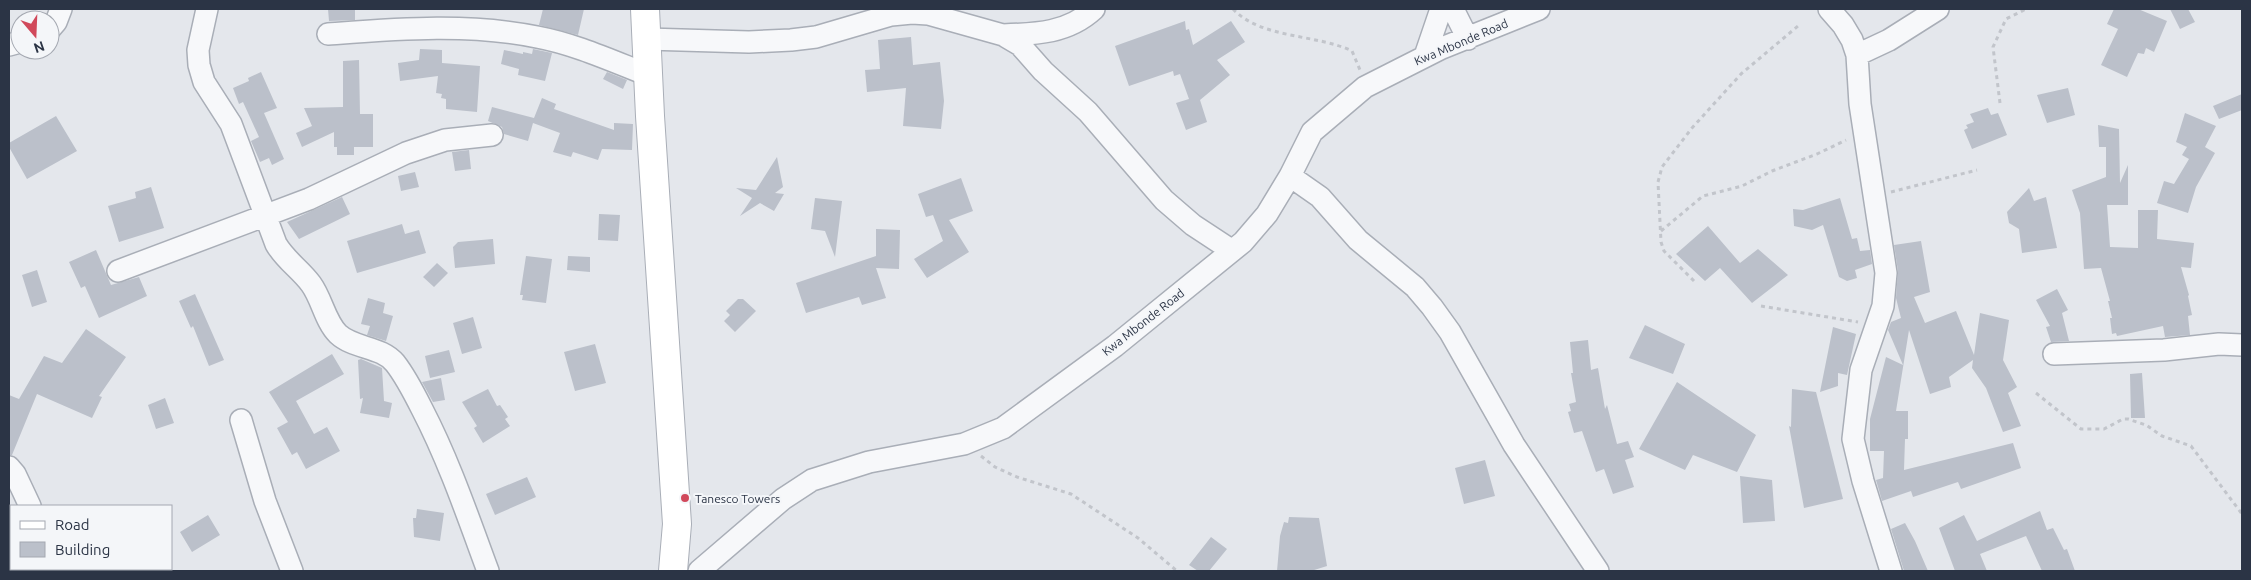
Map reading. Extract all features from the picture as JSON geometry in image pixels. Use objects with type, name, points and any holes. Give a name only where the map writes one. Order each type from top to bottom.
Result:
[{"type":"street","points":[[207,9],[198,50],[199,65],[204,82],[231,124],[265,216],[282,255],[311,284],[332,327],[339,335],[358,345],[386,355],[407,379],[441,448],[488,571]]},
{"type":"street","points":[[645,9],[677,524],[673,571]]},
{"type":"street","points":[[1003,35],[1044,33],[1078,21],[1094,9]]},
{"type":"street","points":[[1426,56],[1441,9]]},
{"type":"street","points":[[1454,9],[1468,39]]},
{"type":"street","name":"Kwa Mbonde Road","points":[[699,571],[783,499],[812,480],[869,462],[964,444],[1003,428],[1115,346],[1243,242],[1267,214],[1290,176],[1312,132],[1365,87],[1426,56],[1539,9]]},
{"type":"street","points":[[1829,9],[1843,25],[1852,40],[1857,55],[1860,104],[1886,273],[1886,289],[1861,370],[1853,439],[1863,481],[1891,571]]},
{"type":"street","points":[[1857,55],[1889,40],[1938,9]]},
{"type":"street","points":[[647,39],[749,42],[791,40],[816,37],[892,16],[912,13],[928,14],[1003,35],[1020,44],[1042,71],[1088,112],[1164,200],[1193,225],[1231,250]]},
{"type":"street","points":[[328,34],[400,29],[491,30],[536,36],[565,43],[648,75]]},
{"type":"street","points":[[118,271],[330,190],[406,153],[445,140],[492,136]]},
{"type":"street","points":[[1290,176],[1320,197],[1358,240],[1415,287],[1432,307],[1450,332],[1514,445],[1598,571]]},
{"type":"street","points":[[2054,354],[2164,350],[2219,344],[2242,345]]},
{"type":"street","points":[[241,420],[265,501],[292,571]]},
{"type":"street","points":[[9,467],[30,505]]},
{"type":"path","points":[[1233,9],[1256,24],[1284,34],[1326,41],[1352,51],[1365,87]]},
{"type":"path","points":[[2000,103],[1993,47],[2006,19],[2026,9]]},
{"type":"path","points":[[1694,281],[1664,250],[1661,242],[1658,182],[1662,167],[1692,128],[1741,74],[1798,26]]},
{"type":"path","points":[[1661,231],[1703,196],[1742,186],[1772,171],[1818,154],[1864,131]]},
{"type":"path","points":[[1874,196],[1977,170]]},
{"type":"path","points":[[1761,306],[1876,325]]},
{"type":"path","points":[[2036,393],[2081,429],[2104,429],[2123,419],[2128,419],[2146,425],[2162,436],[2191,446],[2242,514]]},
{"type":"path","points":[[964,444],[995,467],[1031,483],[1071,494],[1138,538],[1177,571]]},
{"type":"building","points":[[328,9],[355,9],[355,20],[329,21]]},
{"type":"building","points":[[543,9],[584,9],[578,35],[539,25]]},
{"type":"building","points":[[2114,9],[2138,9],[2167,21],[2154,52],[2146,48],[2144,54],[2138,53],[2127,77],[2101,65],[2118,29],[2107,24]]},
{"type":"building","points":[[2170,9],[2188,9],[2195,22],[2180,29]]},
{"type":"building","points":[[1185,21],[1186,30],[1189,29],[1193,45],[1231,21],[1245,42],[1217,60],[1230,75],[1200,100],[1207,122],[1186,130],[1176,103],[1189,99],[1180,74],[1174,76],[1173,71],[1129,86],[1115,46]]},
{"type":"building","points":[[911,37],[913,65],[940,62],[944,101],[941,129],[903,126],[906,88],[867,92],[865,70],[880,69],[878,40]]},
{"type":"building","points":[[420,49],[442,50],[442,63],[480,66],[477,112],[446,109],[446,99],[441,98],[442,94],[436,93],[438,76],[400,81],[398,63],[419,60]]},
{"type":"building","points":[[533,49],[552,53],[545,81],[518,75],[519,69],[501,64],[504,50],[532,54]]},
{"type":"building","points":[[359,60],[360,114],[373,114],[373,147],[354,147],[354,155],[337,155],[337,147],[334,147],[334,132],[302,147],[296,133],[312,126],[304,108],[343,107],[343,61]]},
{"type":"building","points":[[261,72],[277,108],[264,113],[284,159],[272,165],[269,158],[260,162],[251,141],[259,137],[243,102],[239,104],[233,88],[249,81],[248,78]]},
{"type":"building","points":[[607,72],[627,80],[623,89],[603,79]]},
{"type":"building","points":[[2068,88],[2075,115],[2047,123],[2037,95]]},
{"type":"building","points":[[2242,94],[2242,110],[2219,119],[2213,106]]},
{"type":"building","points":[[542,98],[556,104],[554,109],[614,130],[614,123],[633,124],[632,150],[602,149],[598,160],[573,152],[571,157],[553,152],[560,133],[533,123],[528,141],[504,134],[502,127],[488,121],[492,107],[534,118]]},
{"type":"building","points":[[1988,108],[1991,115],[1998,113],[2007,135],[1972,149],[1964,130],[1968,128],[1966,125],[1974,122],[1970,114]]},
{"type":"building","points":[[2185,113],[2216,126],[2205,147],[2215,153],[2196,187],[2188,213],[2157,203],[2164,181],[2174,184],[2189,159],[2182,155],[2187,147],[2176,142]]},
{"type":"building","points":[[56,116],[77,151],[27,179],[9,147],[9,143]]},
{"type":"building","points":[[2098,125],[2119,129],[2120,183],[2128,165],[2128,205],[2107,205],[2110,247],[2138,248],[2138,210],[2158,210],[2157,239],[2194,243],[2191,268],[2181,267],[2189,295],[2192,315],[2188,316],[2190,335],[2165,337],[2163,326],[2117,336],[2116,333],[2112,334],[2110,318],[2112,318],[2108,301],[2110,301],[2101,268],[2084,269],[2080,213],[2072,190],[2106,177],[2106,147],[2099,147]]},
{"type":"building","points":[[469,150],[471,169],[455,171],[452,152]]},
{"type":"building","points":[[777,157],[783,187],[775,193],[784,194],[774,211],[760,203],[740,216],[752,198],[736,188],[756,190]]},
{"type":"building","points":[[415,172],[419,187],[401,191],[398,176]]},
{"type":"building","points":[[961,178],[973,211],[949,220],[969,252],[927,278],[914,259],[943,241],[933,215],[926,217],[918,194]]},
{"type":"building","points":[[151,187],[164,228],[119,242],[108,206],[136,198],[135,192]]},
{"type":"building","points":[[2029,188],[2034,201],[2046,197],[2057,248],[2022,253],[2019,229],[2009,223],[2007,212]]},
{"type":"building","points":[[342,197],[350,214],[299,239],[287,222]]},
{"type":"building","points":[[815,198],[842,201],[835,257],[825,231],[811,229]]},
{"type":"building","points":[[1840,198],[1852,239],[1857,238],[1860,251],[1870,250],[1872,264],[1855,270],[1857,278],[1847,281],[1839,277],[1823,225],[1812,230],[1794,226],[1793,209],[1803,210]]},
{"type":"building","points":[[599,214],[620,215],[618,241],[598,240]]},
{"type":"building","points":[[402,224],[405,234],[419,230],[426,253],[357,273],[347,241]]},
{"type":"building","points":[[1708,226],[1740,263],[1758,249],[1788,275],[1752,303],[1720,268],[1705,281],[1676,254]]},
{"type":"building","points":[[876,229],[900,230],[899,269],[876,268],[886,298],[862,305],[859,297],[806,313],[796,283],[876,256]]},
{"type":"building","points":[[493,239],[495,264],[455,268],[453,247],[458,242]]},
{"type":"building","points":[[1921,241],[1930,292],[1914,297],[1925,323],[1956,311],[1974,355],[1980,313],[2009,320],[2003,360],[2017,387],[2008,393],[2021,426],[2003,432],[1986,388],[1972,368],[1973,360],[1949,377],[1951,387],[1930,394],[1909,330],[1896,411],[1908,411],[1908,439],[1905,439],[1904,470],[2013,443],[2021,468],[1961,489],[1958,482],[1913,497],[1911,491],[1882,501],[1876,480],[1883,478],[1884,451],[1870,451],[1870,419],[1886,357],[1903,365],[1888,330],[1891,322],[1901,318],[1896,298],[1898,271],[1894,245]]},
{"type":"building","points":[[96,250],[111,285],[139,277],[147,296],[99,318],[85,286],[81,288],[69,262]]},
{"type":"building","points":[[526,256],[552,259],[546,303],[522,300],[523,295],[520,295]]},
{"type":"building","points":[[568,256],[590,257],[590,272],[567,270]]},
{"type":"building","points":[[437,263],[448,273],[434,287],[423,277]]},
{"type":"building","points":[[37,270],[47,302],[32,307],[22,275]]},
{"type":"building","points":[[2057,289],[2068,310],[2062,313],[2069,341],[2051,342],[2046,327],[2050,326],[2036,300]]},
{"type":"building","points":[[195,294],[224,360],[209,366],[193,326],[191,328],[179,301]]},
{"type":"building","points":[[368,298],[385,303],[383,313],[393,316],[386,341],[367,335],[370,326],[361,324]]},
{"type":"building","points":[[738,299],[743,299],[756,311],[735,332],[724,321],[730,315],[726,311]]},
{"type":"building","points":[[473,317],[482,348],[462,354],[453,323]]},
{"type":"building","points":[[1645,325],[1685,344],[1673,374],[1629,358]]},
{"type":"building","points":[[1833,327],[1856,334],[1847,375],[1838,373],[1838,386],[1820,392]]},
{"type":"building","points":[[86,329],[126,357],[99,396],[102,397],[92,418],[37,394],[12,455],[9,455],[9,395],[19,399],[44,356],[62,363]]},
{"type":"building","points":[[1588,340],[1591,370],[1598,368],[1605,409],[1607,405],[1617,444],[1628,441],[1634,457],[1625,460],[1634,487],[1613,494],[1604,469],[1596,472],[1582,431],[1574,433],[1568,412],[1571,411],[1569,404],[1576,402],[1571,373],[1573,373],[1570,342]]},
{"type":"building","points":[[595,344],[606,383],[575,391],[564,352]]},
{"type":"building","points":[[449,350],[455,372],[430,378],[425,356]]},
{"type":"building","points":[[332,354],[344,374],[296,401],[314,434],[327,427],[340,451],[306,469],[297,452],[292,455],[277,428],[288,422],[269,392]]},
{"type":"building","points":[[361,359],[382,368],[384,401],[392,403],[389,418],[360,413],[363,398],[360,399],[358,360]]},
{"type":"building","points":[[2142,373],[2145,418],[2131,418],[2130,374]]},
{"type":"building","points":[[441,378],[445,400],[433,402],[422,382]]},
{"type":"building","points":[[1677,382],[1756,435],[1737,472],[1693,455],[1685,470],[1639,449]]},
{"type":"building","points":[[488,389],[497,406],[500,405],[508,417],[505,419],[510,426],[483,443],[474,428],[477,426],[462,402]]},
{"type":"building","points":[[1792,389],[1816,392],[1843,499],[1804,508],[1789,426],[1791,427]]},
{"type":"building","points":[[165,398],[174,423],[156,429],[148,405]]},
{"type":"building","points":[[1485,460],[1495,496],[1464,504],[1455,468]]},
{"type":"building","points":[[1740,476],[1772,480],[1775,521],[1743,523]]},
{"type":"building","points":[[527,477],[536,497],[495,515],[486,494]]},
{"type":"building","points":[[417,509],[444,513],[440,541],[414,537],[413,518],[416,518]]},
{"type":"building","points":[[2040,511],[2047,530],[2053,528],[2064,550],[2067,549],[2075,571],[2042,571],[2026,536],[1980,554],[1987,571],[1955,571],[1939,528],[1964,515],[1977,541]]},
{"type":"building","points":[[208,515],[220,535],[192,552],[180,532]]},
{"type":"building","points":[[1289,517],[1319,518],[1327,566],[1311,571],[1277,571],[1280,536],[1284,522],[1288,523]]},
{"type":"building","points":[[1905,523],[1928,571],[1904,571],[1891,529]]},
{"type":"building","points":[[1211,537],[1227,549],[1209,571],[1198,571],[1189,565]]},
{"type":"place","name":"Tanesco Towers","points":[[685,498]]}]
